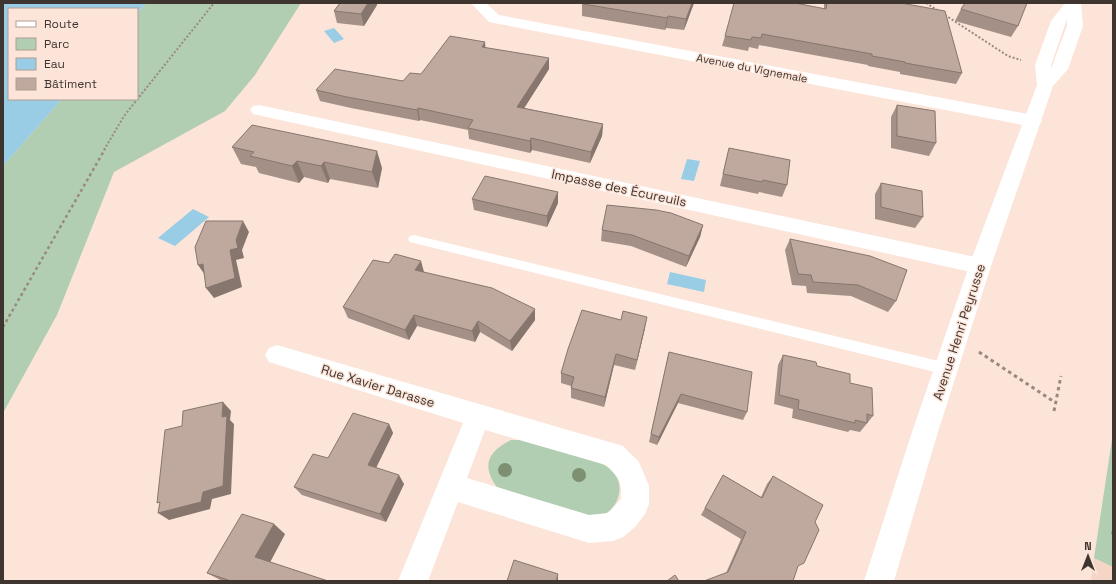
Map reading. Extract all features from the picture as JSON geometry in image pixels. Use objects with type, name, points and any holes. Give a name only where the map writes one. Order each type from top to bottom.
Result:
[{"type":"street","name":"Avenue du Vignemale","points":[[478,3],[494,19],[1033,121]]},
{"type":"street","name":"Avenue Henri Peyrusse","points":[[1045,85],[1060,69],[1075,26],[1074,3]]},
{"type":"street","name":"Avenue Henri Peyrusse","points":[[879,581],[924,435],[980,266],[1045,85],[1043,65],[1058,21],[1074,3]]},
{"type":"street","name":"Impasse des Écureuils","points":[[259,110],[980,266]]},
{"type":"street","name":"Rue Xavier Darasse","points":[[277,355],[478,416],[614,455],[630,471],[635,486],[635,504],[625,517],[613,527],[589,529],[451,486]]},
{"type":"street","points":[[413,581],[478,416]]},
{"type":"lane","points":[[414,239],[947,369]]},
{"type":"path","points":[[138,98],[214,3]]},
{"type":"path","points":[[926,3],[939,11]]},
{"type":"path","points":[[945,15],[1008,56],[1043,65]]},
{"type":"path","points":[[3,327],[124,116],[137,100]]},
{"type":"path","points":[[957,337],[1056,403]]},
{"type":"path","points":[[1054,411],[1061,376]]},
{"type":"shaded area","points":[[1094,558],[1113,567],[1113,581],[1091,581]]},
{"type":"green space","points":[[146,3],[301,3],[255,75],[225,111],[114,172],[57,315],[3,413],[3,166],[61,100],[138,100],[138,13]]},
{"type":"green space","points":[[1113,433],[1113,567],[1094,558]]},
{"type":"green space","points":[[511,440],[522,440],[597,461],[608,467],[614,473],[619,482],[620,488],[614,506],[605,514],[599,516],[586,516],[497,487],[489,472],[489,460],[497,449]]},
{"type":"water","points":[[3,3],[146,3],[138,13],[138,8],[8,8],[8,100],[61,100],[3,166]]},
{"type":"water","points":[[334,28],[344,39],[334,43],[324,31]]},
{"type":"water","points":[[687,159],[700,161],[694,181],[681,179]]},
{"type":"water","points":[[193,209],[209,217],[175,246],[158,238]]},
{"type":"water","points":[[670,272],[706,280],[704,292],[667,284]]},
{"type":"building","points":[[340,3],[368,3],[361,14],[334,11]]},
{"type":"building","points":[[583,3],[692,3],[686,19],[668,16],[667,18]]},
{"type":"building","points":[[734,3],[795,3],[826,9],[827,3],[901,3],[945,11],[962,73],[905,63],[872,56],[872,54],[762,34],[761,38],[752,37],[751,40],[725,36]]},
{"type":"building","points":[[965,3],[1027,3],[1018,26],[961,9]]},
{"type":"building","points":[[450,36],[485,42],[482,47],[549,58],[517,107],[603,124],[591,152],[531,138],[530,141],[468,128],[473,120],[418,108],[417,110],[316,90],[335,69],[403,81],[410,73],[421,74]]},
{"type":"building","points":[[897,105],[935,111],[936,143],[897,136]]},
{"type":"building","points":[[252,125],[377,151],[372,172],[324,162],[321,166],[297,161],[292,166],[250,156],[254,152],[232,147]]},
{"type":"building","points":[[729,148],[790,160],[787,185],[763,180],[762,182],[723,174]]},
{"type":"building","points":[[485,176],[558,192],[547,216],[472,199]]},
{"type":"building","points":[[881,183],[922,191],[923,217],[881,207]]},
{"type":"building","points":[[607,205],[671,213],[703,225],[689,256],[632,235],[602,230]]},
{"type":"building","points":[[206,221],[243,221],[236,240],[238,248],[230,250],[235,278],[206,288],[203,264],[198,265],[195,247]]},
{"type":"building","points":[[790,239],[870,256],[907,270],[896,301],[858,285],[813,282],[811,275],[798,274]]},
{"type":"building","points":[[395,254],[421,261],[415,270],[492,288],[535,309],[510,341],[478,321],[472,331],[414,315],[405,330],[343,307],[373,260],[389,263]]},
{"type":"building","points":[[582,310],[621,320],[623,311],[647,317],[637,360],[616,354],[605,397],[571,388],[574,377],[561,373]]},
{"type":"building","points":[[669,352],[752,372],[747,412],[681,394],[659,437],[651,434]]},
{"type":"building","points":[[783,355],[816,362],[817,366],[850,374],[850,383],[872,388],[873,416],[867,414],[867,423],[855,420],[855,423],[798,409],[799,400],[779,395]]},
{"type":"building","points":[[223,402],[222,417],[227,416],[223,486],[203,492],[201,502],[158,513],[160,502],[157,503],[165,430],[182,426],[183,411]]},
{"type":"building","points":[[353,413],[389,424],[368,465],[399,475],[380,514],[294,487],[313,454],[328,458]]},
{"type":"building","points":[[723,475],[762,498],[773,476],[823,505],[815,522],[819,530],[804,563],[798,566],[793,581],[704,581],[728,572],[746,532],[705,508]]},
{"type":"building","points":[[242,514],[274,524],[255,557],[328,581],[231,581],[207,573]]},
{"type":"building","points":[[514,560],[558,574],[556,581],[507,581]]},
{"type":"building","points":[[675,575],[679,581],[667,581]]}]
